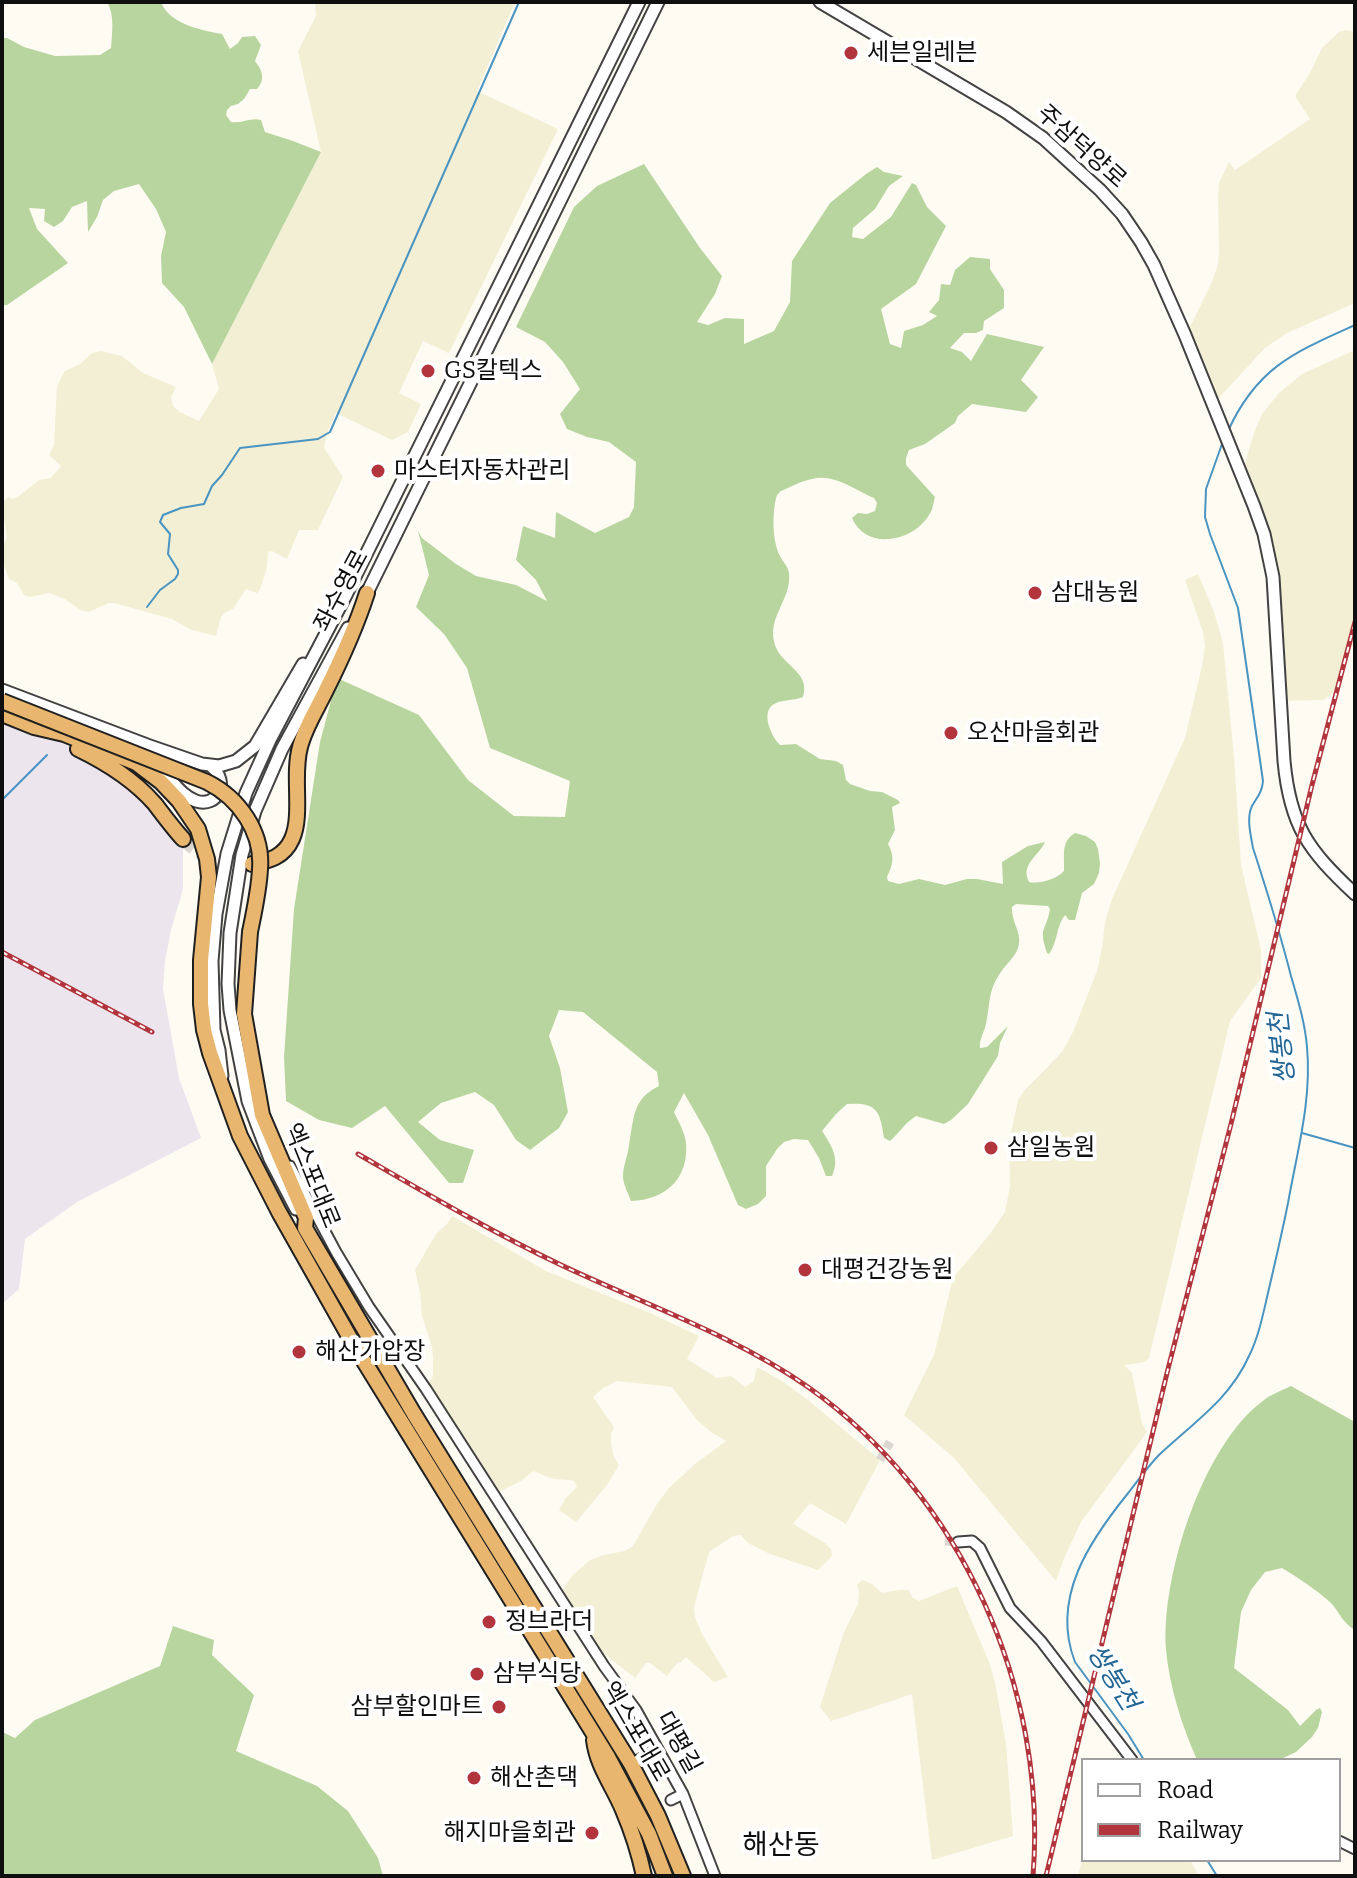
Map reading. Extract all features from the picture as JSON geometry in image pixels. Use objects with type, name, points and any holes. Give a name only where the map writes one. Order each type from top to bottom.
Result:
[{"type":"highway","points":[[252,864],[272,860],[290,843],[297,816],[295,785],[300,747],[352,637],[367,593]]},
{"type":"highway","name":"엑스포대로","points":[[2,701],[215,786],[229,796],[247,818],[260,855],[260,869],[250,932],[244,1014],[262,1115],[308,1209],[305,1228],[414,1414],[631,1764],[685,1876]]},
{"type":"highway","name":"엑스포대로","points":[[2,714],[34,727],[64,734],[136,763],[179,801],[198,829],[209,877],[201,960],[201,1004],[210,1053],[240,1136],[338,1319],[623,1783],[649,1834],[665,1876]]},
{"type":"highway","points":[[34,727],[120,772],[149,798],[183,839]]},
{"type":"highway","points":[[593,1732],[598,1762],[626,1818],[644,1876]]},
{"type":"street","name":"좌수영로","points":[[224,1089],[214,1030],[212,961],[216,914],[227,854],[240,810],[257,767],[639,2]]},
{"type":"street","name":"좌수영로","points":[[305,1228],[270,1159],[248,1101],[230,1010],[230,933],[242,855],[255,811],[282,749],[367,593],[658,2]]},
{"type":"street","name":"주삼덕양로","points":[[820,2],[1006,112],[1043,138],[1100,190],[1132,228],[1154,265],[1185,335],[1240,470],[1270,558],[1282,746],[1292,811],[1312,851],[1355,894]]},
{"type":"street","points":[[2,690],[211,766],[231,764],[255,746],[305,660],[321,643]]},
{"type":"street","points":[[136,763],[158,767],[189,797],[200,802],[215,797],[221,786],[221,776],[211,766]]},
{"type":"street","name":"대평길","points":[[286,1155],[308,1209],[369,1307],[426,1389],[631,1712],[658,1749],[683,1794],[671,1800]]},
{"type":"street","points":[[958,1542],[972,1541],[980,1548],[1010,1608],[1041,1641],[1130,1758]]},
{"type":"street","points":[[631,1764],[658,1749]]},
{"type":"street","points":[[683,1794],[715,1876]]},
{"type":"shaded area","points":[[315,2],[515,2],[477,91],[558,129],[449,353],[423,341],[399,393],[421,404],[408,432],[392,440],[336,413],[324,448],[343,477],[318,530],[299,530],[287,559],[268,552],[260,590],[257,593],[246,589],[233,609],[221,617],[216,636],[192,630],[172,619],[114,603],[89,612],[49,593],[30,597],[24,595],[17,583],[9,579],[2,560],[2,545],[7,538],[2,503],[8,497],[13,499],[19,496],[39,480],[51,478],[61,466],[49,455],[54,445],[57,386],[65,371],[80,364],[92,353],[101,351],[122,356],[143,373],[176,387],[171,397],[173,406],[199,421],[219,389],[212,364],[321,152],[298,51],[316,16]]},
{"type":"shaded area","points":[[1339,32],[1355,32],[1355,303],[1287,333],[1265,348],[1218,399],[1190,327],[1218,264],[1219,183],[1229,162],[1235,170],[1310,119],[1295,96],[1322,48]]},
{"type":"shaded area","points":[[1355,350],[1355,639],[1332,694],[1323,700],[1279,701],[1273,577],[1243,478],[1247,456],[1262,414],[1279,393],[1302,374]]},
{"type":"shaded area","points":[[1198,574],[1223,643],[1241,865],[1261,950],[1261,978],[1230,1021],[1149,1358],[1145,1362],[1124,1365],[1132,1373],[1142,1423],[1147,1432],[1081,1522],[1056,1581],[954,1458],[904,1415],[934,1355],[953,1278],[1005,1212],[1010,1186],[1009,1142],[1018,1100],[1062,1052],[1073,1032],[1097,971],[1112,899],[1185,738],[1205,646],[1185,580]]},
{"type":"shaded area","points":[[2,720],[74,747],[111,766],[180,835],[183,889],[171,930],[163,989],[179,1078],[201,1138],[77,1202],[25,1239],[19,1289],[2,1304]]},
{"type":"shaded area","points":[[452,1216],[546,1271],[699,1336],[687,1359],[717,1378],[731,1376],[745,1387],[754,1381],[757,1367],[782,1381],[880,1460],[846,1524],[810,1503],[793,1524],[831,1549],[832,1556],[818,1570],[770,1554],[748,1543],[741,1535],[733,1536],[709,1552],[694,1607],[695,1617],[728,1677],[714,1682],[686,1657],[667,1676],[646,1663],[635,1678],[588,1641],[559,1595],[572,1576],[590,1560],[633,1546],[669,1488],[726,1441],[697,1420],[672,1387],[617,1381],[593,1397],[614,1427],[611,1442],[619,1465],[607,1485],[576,1522],[559,1510],[577,1487],[574,1481],[554,1479],[533,1471],[521,1481],[494,1494],[426,1389],[433,1376],[432,1347],[422,1316],[415,1270],[436,1234]]},
{"type":"shaded area","points":[[862,1580],[882,1593],[908,1590],[919,1601],[957,1586],[995,1682],[1006,1744],[1013,1836],[932,1860],[912,1694],[831,1721],[820,1707],[844,1632],[858,1604],[857,1585]]},
{"type":"shaded area","points":[[1082,1862],[1191,1862],[1199,1876],[1078,1876]]},
{"type":"green space","points":[[107,2],[161,2],[178,21],[222,34],[230,49],[242,37],[255,36],[261,45],[255,61],[261,71],[261,82],[257,89],[250,89],[244,99],[231,106],[226,115],[231,122],[261,120],[265,132],[321,152],[212,364],[184,307],[162,283],[161,256],[166,232],[156,209],[139,184],[114,191],[103,200],[88,232],[87,201],[72,207],[63,221],[54,227],[44,221],[45,209],[29,208],[37,229],[68,263],[7,305],[2,305],[2,38],[55,56],[100,55],[111,48],[112,18]]},
{"type":"green space","points":[[644,164],[722,276],[715,294],[697,322],[708,325],[725,318],[744,319],[744,344],[774,331],[790,302],[792,261],[830,203],[877,167],[884,172],[903,176],[889,186],[875,209],[853,228],[852,237],[863,239],[891,217],[912,183],[927,207],[946,226],[916,284],[881,309],[890,344],[901,348],[904,331],[923,325],[937,316],[929,312],[939,300],[941,284],[950,285],[955,270],[970,257],[990,259],[990,269],[1004,290],[1004,308],[984,321],[983,330],[964,333],[950,348],[962,352],[971,361],[987,334],[1044,347],[1021,380],[1038,397],[1026,412],[972,404],[958,416],[955,423],[925,444],[909,450],[906,465],[935,497],[930,513],[922,524],[901,537],[878,539],[859,528],[852,518],[858,513],[875,511],[877,503],[874,498],[836,480],[808,480],[777,495],[774,534],[777,550],[788,571],[789,583],[776,617],[773,635],[779,652],[800,675],[804,688],[803,697],[771,706],[768,723],[780,745],[796,744],[820,759],[836,761],[843,765],[850,784],[882,792],[898,800],[900,803],[892,807],[895,830],[888,844],[892,860],[888,881],[899,884],[919,879],[945,885],[977,879],[1003,884],[1002,862],[1028,846],[1045,842],[1029,865],[1027,876],[1029,882],[1047,881],[1064,871],[1065,845],[1075,833],[1095,842],[1100,863],[1094,884],[1082,893],[1075,920],[1069,920],[1065,915],[1049,954],[1043,933],[1050,909],[1048,906],[1016,904],[1012,907],[1019,944],[993,987],[980,1048],[987,1047],[1008,1026],[998,1056],[968,1104],[944,1124],[916,1116],[890,1141],[884,1138],[875,1110],[865,1105],[847,1104],[822,1131],[835,1158],[832,1176],[826,1176],[808,1140],[784,1142],[766,1166],[766,1196],[746,1209],[738,1205],[708,1135],[684,1093],[674,1112],[686,1143],[686,1156],[679,1177],[654,1197],[631,1201],[623,1176],[634,1118],[639,1103],[659,1086],[657,1072],[583,1012],[559,1010],[549,1036],[560,1068],[568,1112],[559,1128],[530,1150],[516,1140],[494,1105],[475,1092],[441,1103],[418,1122],[440,1140],[474,1150],[463,1183],[449,1183],[385,1106],[352,1128],[319,1120],[286,1101],[284,1057],[294,909],[320,742],[337,678],[419,715],[468,780],[514,816],[565,817],[570,781],[490,748],[467,668],[444,634],[416,607],[429,575],[418,531],[422,538],[476,576],[516,585],[547,601],[536,580],[516,560],[523,526],[555,538],[556,512],[595,533],[629,517],[634,507],[636,462],[609,442],[567,429],[560,414],[580,389],[563,362],[545,342],[516,327],[574,207],[597,186]]},
{"type":"green space","points":[[1291,1386],[1355,1422],[1355,1630],[1330,1602],[1295,1576],[1282,1568],[1265,1572],[1251,1590],[1241,1612],[1234,1668],[1288,1710],[1300,1726],[1320,1708],[1318,1728],[1296,1752],[1283,1758],[1196,1758],[1170,1677],[1166,1619],[1171,1585],[1190,1514],[1222,1447],[1242,1420],[1274,1394]]},
{"type":"green space","points":[[173,1626],[214,1640],[212,1655],[254,1695],[236,1751],[317,1786],[348,1811],[378,1858],[383,1876],[2,1876],[2,1732],[15,1738],[35,1720],[160,1666]]},
{"type":"waterway","points":[[147,607],[178,574],[168,554],[170,534],[160,522],[163,515],[204,504],[212,486],[240,448],[318,439],[330,432],[519,2]]},
{"type":"waterway","name":"쌍봉천","points":[[1228,431],[1239,409],[1265,376],[1296,354],[1355,325]]},
{"type":"waterway","name":"쌍봉천","points":[[1143,1758],[1075,1662],[1067,1615],[1071,1593],[1088,1550],[1114,1510],[1156,1458],[1221,1398],[1249,1356],[1260,1325],[1283,1226],[1303,1126],[1307,1087],[1303,1020],[1250,833],[1250,811],[1263,781],[1238,608],[1205,517],[1206,489],[1222,444]]},
{"type":"waterway","points":[[2,800],[47,755]]},
{"type":"waterway","points":[[1302,1133],[1355,1148]]},
{"type":"waterway","name":"쌍봉천","points":[[1208,1862],[1217,1876]]},
{"type":"tunnel","points":[[183,839],[214,860],[231,865],[251,865]]},
{"type":"tunnel","points":[[880,1460],[890,1442]]},
{"type":"tunnel","points":[[945,1541],[958,1542]]},
{"type":"railway","points":[[1046,1876],[1168,1369],[1355,622]]},
{"type":"railway","points":[[2,952],[152,1032]]},
{"type":"railway","points":[[358,1154],[533,1251],[686,1321],[779,1368],[808,1387],[862,1432],[910,1483],[951,1540],[984,1602],[1009,1668],[1026,1736],[1034,1806],[1033,1876]]},
{"type":"place","name":"세븐일레븐","points":[[851,53]]},
{"type":"place","name":"GS칼텍스","points":[[428,371]]},
{"type":"place","name":"마스터자동차관리","points":[[378,471]]},
{"type":"place","name":"삼대농원","points":[[1035,593]]},
{"type":"place","name":"오산마을회관","points":[[951,733]]},
{"type":"place","name":"삼일농원","points":[[991,1148]]},
{"type":"place","name":"대평건강농원","points":[[805,1270]]},
{"type":"place","name":"해산가압장","points":[[299,1352]]},
{"type":"place","name":"정브라더","points":[[489,1622]]},
{"type":"place","name":"삼부식당","points":[[477,1674]]},
{"type":"place","name":"삼부할인마트","points":[[499,1707]]},
{"type":"place","name":"해산촌댁","points":[[474,1778]]},
{"type":"place","name":"해지마을회관","points":[[592,1833]]},
{"type":"district","name":"해산동","points":[[781,1846]]}]
